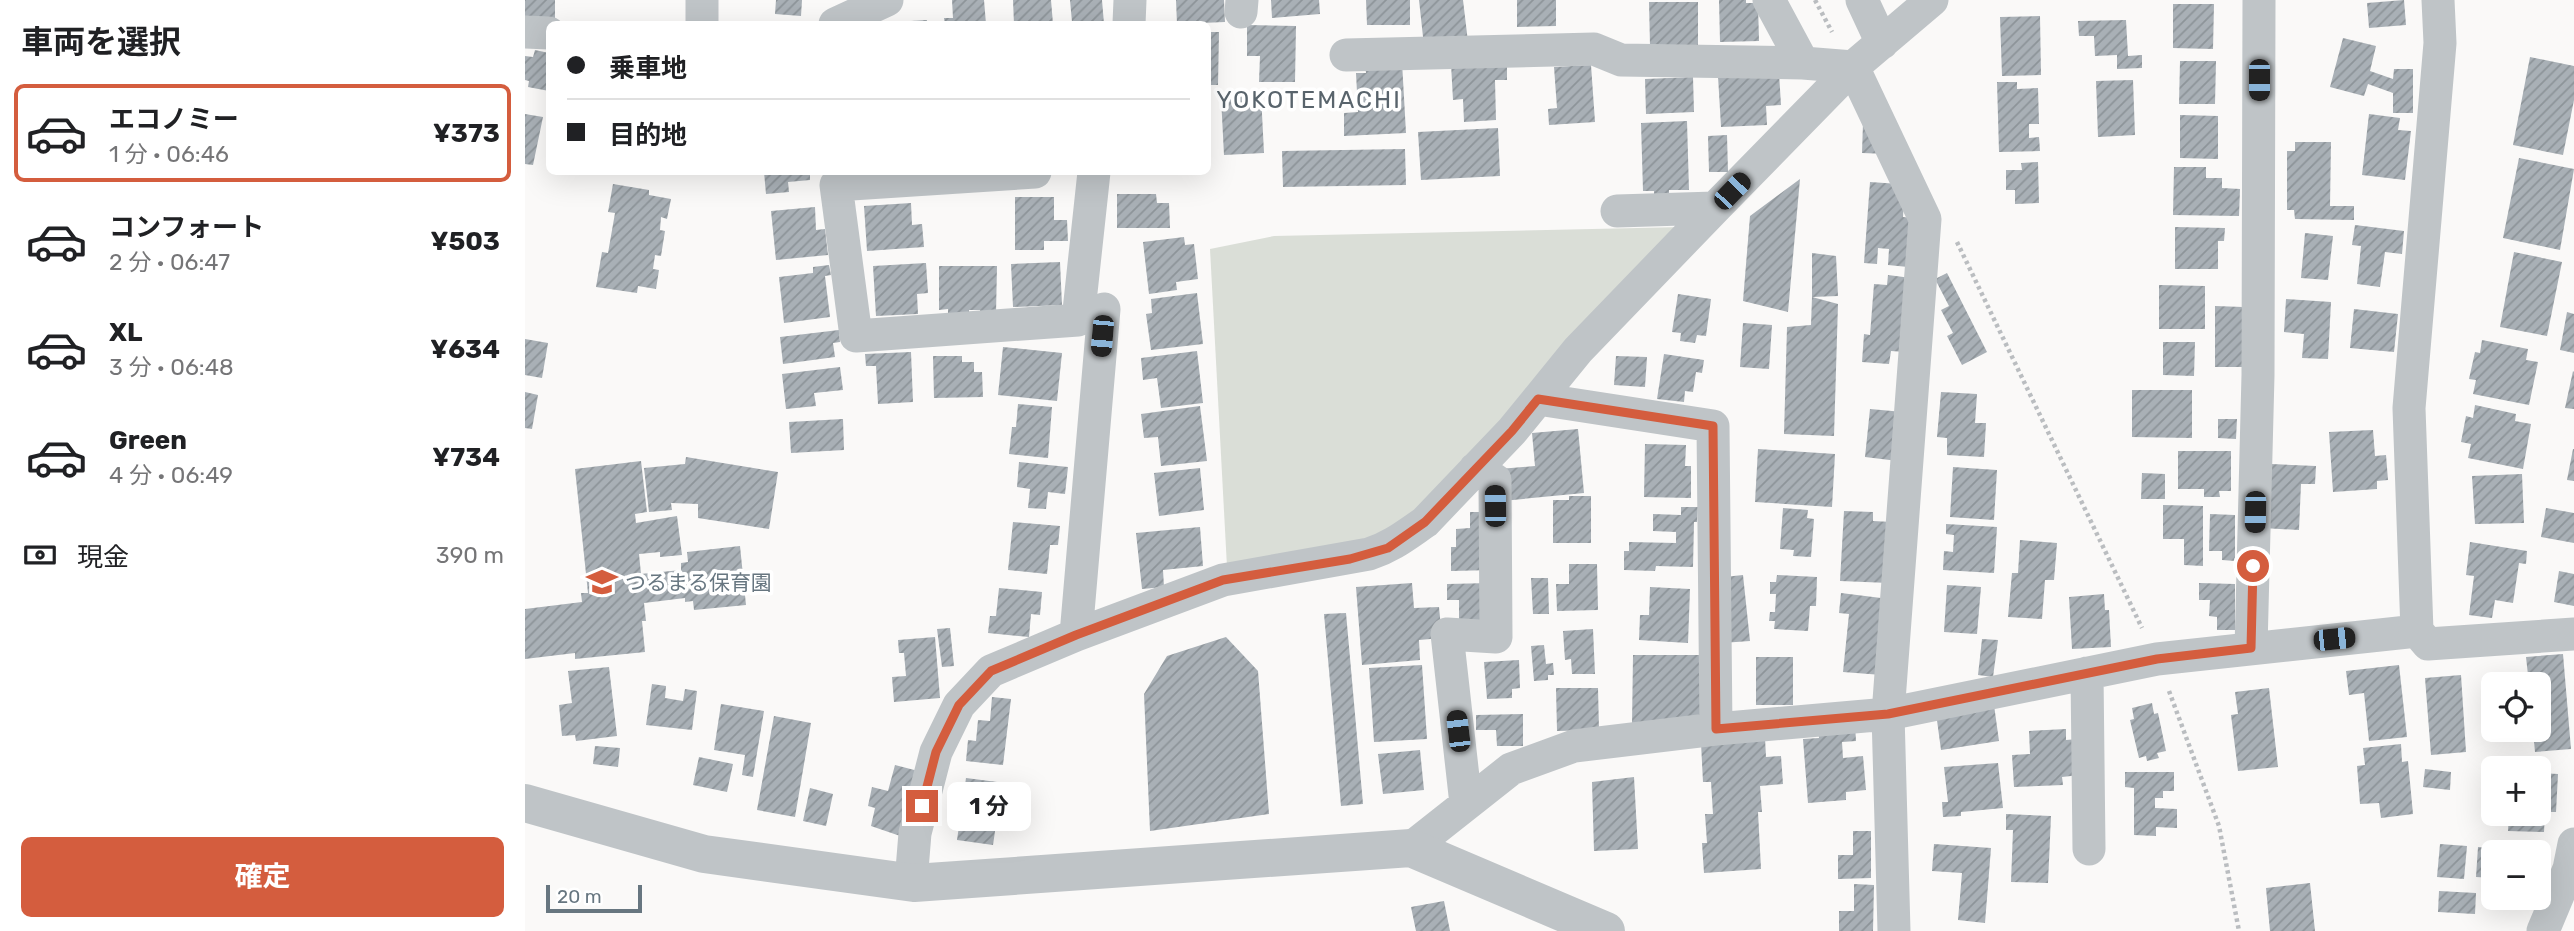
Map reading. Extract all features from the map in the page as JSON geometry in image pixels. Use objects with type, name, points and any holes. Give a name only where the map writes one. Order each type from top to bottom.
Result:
[{"type":"street","points":[[702,0],[702,21]]},
{"type":"street","points":[[842,21],[887,0]]},
{"type":"street","points":[[1129,21],[1130,0]]},
{"type":"street","points":[[1769,0],[1803,63]]},
{"type":"street","points":[[1862,0],[1882,43]]},
{"type":"street","points":[[911,882],[915,834],[936,752],[959,705],[991,671],[1076,635],[1223,580],[1350,559],[1388,548],[1425,522],[1538,399],[1578,350],[1715,208],[1853,68],[1933,0]]},
{"type":"street","points":[[2251,648],[2258,375],[2259,0]]},
{"type":"street","points":[[2438,0],[2440,43],[2409,408],[2417,631],[2428,644],[2574,634]]},
{"type":"street","points":[[525,32],[546,33]]},
{"type":"street","points":[[1346,55],[1594,49],[1621,60],[1803,63],[1853,68]]},
{"type":"street","points":[[1853,68],[1925,219],[1888,714],[1894,931]]},
{"type":"street","points":[[989,175],[836,185],[856,336],[1078,320],[1094,175]]},
{"type":"street","points":[[1618,211],[1715,208]]},
{"type":"street","points":[[1076,635],[1104,309]]},
{"type":"street","points":[[1538,399],[1713,426],[1716,729]]},
{"type":"street","points":[[1467,804],[1447,634],[1496,637],[1495,480],[1475,469]]},
{"type":"street","points":[[1411,848],[1511,769],[1574,746],[1716,729],[1888,714],[2157,659],[2417,631]]},
{"type":"street","points":[[2087,674],[2089,849]]},
{"type":"street","points":[[525,803],[704,854],[911,882],[1411,848],[1606,931]]},
{"type":"street","points":[[2543,931],[2570,869],[2574,844]]},
{"type":"path","points":[[1952,231],[2157,659],[2219,826],[2239,931]]},
{"type":"shaded area","points":[[1683,227],[1415,529],[1227,567],[1210,249],[1274,236]]},
{"type":"building","points":[[525,0],[555,0],[555,18],[525,18]]},
{"type":"building","points":[[776,0],[802,0],[801,16],[775,14]]},
{"type":"building","points":[[952,0],[984,0],[986,21],[944,21],[944,18],[953,18]]},
{"type":"building","points":[[1013,0],[1051,0],[1053,21],[1014,21]]},
{"type":"building","points":[[1070,0],[1102,0],[1104,21],[1072,21]]},
{"type":"building","points":[[1176,0],[1224,0],[1225,22],[1177,21]]},
{"type":"building","points":[[1271,0],[1319,0],[1320,14],[1272,18]]},
{"type":"building","points":[[1366,0],[1410,0],[1410,25],[1367,25]]},
{"type":"building","points":[[1419,0],[1463,0],[1468,42],[1424,46]]},
{"type":"building","points":[[1517,0],[1556,0],[1556,26],[1517,27]]},
{"type":"building","points":[[1719,0],[1758,3],[1759,41],[1720,42]]},
{"type":"building","points":[[2404,0],[2406,25],[2369,28],[2367,3]]},
{"type":"building","points":[[1649,2],[1698,2],[1698,45],[1650,46]]},
{"type":"building","points":[[2173,4],[2214,4],[2213,49],[2173,48]]},
{"type":"building","points":[[2040,16],[2041,75],[2002,76],[2000,17]]},
{"type":"building","points":[[2126,20],[2128,56],[2142,55],[2142,68],[2117,69],[2117,55],[2095,56],[2094,36],[2079,36],[2078,21]]},
{"type":"building","points":[[1247,25],[1296,26],[1295,82],[1259,82],[1260,56],[1247,56]]},
{"type":"building","points":[[1211,32],[1219,32],[1218,85],[1211,85]]},
{"type":"building","points":[[2343,38],[2376,46],[2370,71],[2393,79],[2394,69],[2413,69],[2413,113],[2393,113],[2393,93],[2368,84],[2364,96],[2330,87]]},
{"type":"building","points":[[535,50],[546,52],[546,90],[528,87],[529,81],[525,80],[525,56],[533,57]]},
{"type":"building","points":[[2530,57],[2574,66],[2574,100],[2563,155],[2513,145]]},
{"type":"building","points":[[2180,61],[2216,61],[2215,104],[2179,104]]},
{"type":"building","points":[[1402,62],[1406,133],[1344,136],[1344,113],[1358,112],[1356,73],[1366,73],[1365,64]]},
{"type":"building","points":[[1507,63],[1507,80],[1495,80],[1496,120],[1464,122],[1463,99],[1453,100],[1451,64]]},
{"type":"building","points":[[1591,65],[1595,122],[1549,125],[1548,109],[1557,108],[1554,67]]},
{"type":"building","points":[[1779,73],[1781,105],[1766,106],[1767,125],[1721,127],[1718,76]]},
{"type":"building","points":[[1693,77],[1694,112],[1646,114],[1645,79]]},
{"type":"building","points":[[2133,80],[2135,135],[2098,137],[2096,81]]},
{"type":"building","points":[[1997,82],[2017,82],[2017,89],[2038,88],[2039,124],[2029,124],[2029,138],[2039,137],[2040,151],[1999,152]]},
{"type":"building","points":[[1261,94],[1264,153],[1224,155],[1221,97]]},
{"type":"building","points":[[525,114],[543,117],[533,165],[525,164]]},
{"type":"building","points":[[2369,114],[2400,118],[2398,130],[2411,131],[2405,180],[2362,175]]},
{"type":"building","points":[[2180,115],[2218,116],[2218,159],[2180,158]]},
{"type":"building","points":[[1687,121],[1689,190],[1669,190],[1669,197],[1654,198],[1654,191],[1643,191],[1641,123]]},
{"type":"building","points":[[1863,123],[1888,154],[1862,153]]},
{"type":"building","points":[[1498,128],[1500,176],[1421,180],[1418,132]]},
{"type":"building","points":[[1727,135],[1728,172],[1709,172],[1708,136]]},
{"type":"building","points":[[2295,142],[2331,142],[2330,206],[2354,206],[2354,220],[2295,219],[2294,210],[2287,210],[2287,151],[2295,151]]},
{"type":"building","points":[[1405,149],[1406,185],[1283,187],[1282,151]]},
{"type":"building","points":[[2519,158],[2574,169],[2560,250],[2503,238]]},
{"type":"building","points":[[2038,162],[2039,203],[2015,204],[2015,190],[2006,190],[2006,170],[2022,170],[2021,163]]},
{"type":"building","points":[[2174,167],[2206,167],[2206,178],[2222,178],[2222,188],[2240,189],[2239,216],[2173,215]]},
{"type":"building","points":[[764,175],[810,175],[810,180],[788,182],[789,192],[766,194]]},
{"type":"building","points":[[1800,179],[1788,312],[1743,301],[1750,216]]},
{"type":"building","points":[[1870,182],[1899,184],[1904,198],[1903,217],[1912,218],[1908,267],[1888,265],[1889,249],[1878,248],[1877,264],[1864,263]]},
{"type":"building","points":[[613,184],[649,190],[649,195],[671,199],[667,219],[661,217],[660,230],[665,231],[661,256],[655,255],[653,269],[659,270],[656,289],[638,286],[637,293],[596,287],[602,252],[608,253],[615,213],[608,212]]},
{"type":"building","points":[[1117,194],[1156,194],[1157,203],[1169,203],[1170,228],[1117,228]]},
{"type":"building","points":[[1015,197],[1054,197],[1054,220],[1067,220],[1068,241],[1044,241],[1044,250],[1015,250]]},
{"type":"building","points":[[911,203],[912,225],[922,224],[924,247],[867,251],[864,206]]},
{"type":"building","points":[[815,207],[816,230],[825,229],[828,255],[776,260],[771,211]]},
{"type":"building","points":[[2355,225],[2404,231],[2402,254],[2385,252],[2380,287],[2357,284],[2361,246],[2352,245]]},
{"type":"building","points":[[2175,227],[2225,228],[2224,241],[2218,241],[2218,269],[2175,269]]},
{"type":"building","points":[[2305,233],[2333,236],[2328,280],[2301,278]]},
{"type":"building","points":[[1184,237],[1185,245],[1194,244],[1198,279],[1176,282],[1177,290],[1149,294],[1143,242]]},
{"type":"building","points":[[2514,252],[2562,262],[2547,336],[2500,327]]},
{"type":"building","points":[[1812,253],[1836,256],[1838,296],[1812,297]]},
{"type":"building","points":[[1060,262],[1062,305],[1013,307],[1011,264]]},
{"type":"building","points":[[926,263],[928,293],[917,294],[918,314],[876,316],[873,266]]},
{"type":"building","points":[[829,265],[831,275],[825,276],[830,317],[784,323],[779,277],[813,273],[813,267]]},
{"type":"building","points":[[939,266],[997,266],[996,314],[980,314],[980,310],[969,310],[969,315],[948,315],[948,309],[939,310]]},
{"type":"building","points":[[1947,273],[1987,352],[1962,365],[1947,336],[1953,333],[1941,310],[1949,306],[1935,279]]},
{"type":"building","points":[[1888,275],[1911,278],[1905,352],[1891,351],[1889,364],[1862,362],[1864,334],[1870,335],[1874,284],[1887,285]]},
{"type":"building","points":[[2159,285],[2205,286],[2205,329],[2159,329]]},
{"type":"building","points":[[1197,293],[1203,344],[1151,350],[1146,314],[1152,313],[1151,299]]},
{"type":"building","points":[[1678,294],[1711,299],[1706,336],[1697,335],[1695,343],[1680,341],[1681,333],[1672,332]]},
{"type":"building","points":[[1812,297],[1838,304],[1834,436],[1784,434],[1787,327],[1811,325]]},
{"type":"building","points":[[2286,299],[2331,302],[2328,359],[2302,358],[2304,334],[2284,332]]},
{"type":"building","points":[[2215,306],[2243,307],[2242,367],[2215,367]]},
{"type":"building","points":[[2354,309],[2398,314],[2394,352],[2350,348]]},
{"type":"building","points":[[2567,312],[2574,314],[2574,353],[2560,350]]},
{"type":"building","points":[[1743,323],[1772,325],[1769,369],[1740,367]]},
{"type":"building","points":[[839,330],[840,342],[833,343],[835,357],[783,364],[780,337]]},
{"type":"building","points":[[525,339],[548,343],[542,378],[525,375]]},
{"type":"building","points":[[2482,340],[2528,349],[2526,360],[2538,362],[2529,405],[2473,394],[2476,380],[2469,379],[2475,352],[2480,353]]},
{"type":"building","points":[[2163,342],[2195,342],[2194,376],[2163,375]]},
{"type":"building","points":[[1003,347],[1062,353],[1057,401],[998,395]]},
{"type":"building","points":[[1197,351],[1203,403],[1161,408],[1157,378],[1143,380],[1141,358]]},
{"type":"building","points":[[911,352],[913,402],[878,404],[876,366],[866,366],[865,354]]},
{"type":"building","points":[[1664,354],[1704,360],[1702,373],[1696,372],[1693,392],[1685,391],[1684,402],[1657,399]]},
{"type":"building","points":[[933,356],[962,356],[962,362],[974,362],[974,372],[982,372],[983,397],[934,398]]},
{"type":"building","points":[[1616,356],[1647,357],[1645,387],[1614,385]]},
{"type":"building","points":[[840,367],[843,390],[814,393],[816,406],[786,409],[782,374]]},
{"type":"building","points":[[2574,372],[2574,409],[2565,408]]},
{"type":"building","points":[[2132,390],[2192,390],[2192,438],[2132,437]]},
{"type":"building","points":[[525,392],[538,395],[532,429],[525,428]]},
{"type":"building","points":[[1941,392],[1977,394],[1975,423],[1986,423],[1984,457],[1947,455],[1947,438],[1937,437]]},
{"type":"building","points":[[1018,404],[1052,407],[1048,458],[1009,454],[1012,427],[1016,427]]},
{"type":"building","points":[[2475,405],[2516,414],[2515,421],[2531,424],[2523,469],[2468,458],[2471,444],[2461,442],[2466,416],[2473,418]]},
{"type":"building","points":[[1200,406],[1207,461],[1161,466],[1158,437],[1144,438],[1141,414]]},
{"type":"building","points":[[1870,409],[1903,412],[1898,461],[1865,457]]},
{"type":"building","points":[[843,419],[844,450],[791,453],[789,422]]},
{"type":"building","points":[[2218,419],[2237,419],[2236,439],[2218,438]]},
{"type":"building","points":[[1578,429],[1584,493],[1502,501],[1499,469],[1535,466],[1532,433]]},
{"type":"building","points":[[2373,430],[2375,456],[2386,455],[2388,480],[2377,481],[2377,489],[2333,492],[2329,432]]},
{"type":"building","points":[[1645,444],[1686,445],[1685,466],[1691,466],[1691,498],[1644,497]]},
{"type":"building","points":[[1758,449],[1835,454],[1832,507],[1755,502]]},
{"type":"building","points":[[2574,449],[2574,481],[2567,480]]},
{"type":"building","points":[[2178,451],[2231,451],[2231,491],[2219,491],[2220,497],[2204,497],[2204,489],[2178,489]]},
{"type":"building","points":[[686,457],[778,472],[769,529],[698,518],[698,504],[671,503],[672,510],[649,512],[644,468],[685,464]]},
{"type":"building","points":[[641,461],[647,512],[635,514],[636,523],[677,516],[682,555],[660,557],[660,552],[639,554],[641,574],[681,570],[681,563],[688,562],[687,552],[740,546],[746,605],[694,610],[693,601],[685,602],[685,598],[644,603],[646,621],[642,621],[645,652],[575,659],[575,653],[525,659],[525,609],[582,602],[581,593],[588,593],[575,469]]},
{"type":"building","points":[[1019,462],[1068,467],[1065,494],[1048,492],[1046,509],[1028,508],[1030,489],[1017,487]]},
{"type":"building","points":[[2271,464],[2316,466],[2315,484],[2301,484],[2299,530],[2263,528]]},
{"type":"building","points":[[1953,467],[1997,470],[1994,520],[1950,517]]},
{"type":"building","points":[[1200,468],[1204,510],[1159,516],[1154,473]]},
{"type":"building","points":[[2142,473],[2165,474],[2165,499],[2141,499]]},
{"type":"building","points":[[2522,474],[2524,523],[2475,524],[2472,476]]},
{"type":"building","points":[[1569,496],[1591,496],[1591,543],[1553,543],[1553,500],[1569,500]]},
{"type":"building","points":[[2163,505],[2203,506],[2203,566],[2184,565],[2184,539],[2163,539]]},
{"type":"building","points":[[1681,507],[1698,507],[1697,522],[1694,522],[1693,567],[1656,566],[1655,571],[1624,570],[1624,551],[1629,551],[1629,542],[1676,543],[1676,532],[1653,531],[1653,514],[1681,515]]},
{"type":"building","points":[[1783,508],[1808,510],[1807,518],[1814,519],[1811,557],[1793,556],[1794,550],[1780,549]]},
{"type":"building","points":[[2546,508],[2574,513],[2574,543],[2541,537]]},
{"type":"building","points":[[1844,511],[1873,512],[1873,521],[1892,522],[1889,583],[1840,581]]},
{"type":"building","points":[[1470,512],[1493,512],[1494,570],[1451,571],[1451,547],[1456,547],[1456,529],[1470,528]]},
{"type":"building","points":[[2210,514],[2235,515],[2235,561],[2222,560],[2222,551],[2209,551]]},
{"type":"building","points":[[1013,522],[1060,526],[1058,545],[1050,545],[1047,574],[1008,570]]},
{"type":"building","points":[[1946,524],[1997,527],[1994,573],[1943,570],[1944,551],[1953,552],[1954,535],[1946,534]]},
{"type":"building","points":[[1200,527],[1203,566],[1163,570],[1164,587],[1142,589],[1136,533]]},
{"type":"building","points":[[2020,540],[2057,543],[2054,580],[2045,580],[2042,619],[2008,617],[2012,573],[2018,573]]},
{"type":"building","points":[[2470,542],[2527,551],[2526,564],[2519,563],[2513,603],[2495,600],[2492,618],[2469,615],[2474,576],[2466,575]]},
{"type":"building","points":[[1569,564],[1597,564],[1598,610],[1557,611],[1556,584],[1569,584]]},
{"type":"building","points":[[2559,571],[2574,574],[2574,606],[2554,602]]},
{"type":"building","points":[[1743,575],[1750,641],[1722,643],[1715,578]]},
{"type":"building","points":[[1777,575],[1817,577],[1816,606],[1810,606],[1808,631],[1774,629],[1775,621],[1769,621],[1770,612],[1775,612],[1776,594],[1770,594],[1770,582],[1776,582]]},
{"type":"building","points":[[1531,578],[1548,578],[1549,614],[1533,614]]},
{"type":"building","points":[[1412,583],[1414,608],[1439,607],[1442,638],[1419,640],[1420,660],[1362,665],[1356,587]]},
{"type":"building","points":[[1491,583],[1491,620],[1459,621],[1459,600],[1447,600],[1447,584]]},
{"type":"building","points":[[2199,583],[2235,584],[2235,630],[2217,630],[2217,617],[2209,616],[2210,600],[2199,600]]},
{"type":"building","points":[[1947,585],[1981,587],[1977,634],[1944,632]]},
{"type":"building","points":[[1650,587],[1690,589],[1688,643],[1639,640],[1640,615],[1649,615]]},
{"type":"building","points":[[999,588],[1042,592],[1040,615],[1031,614],[1029,637],[988,633],[990,616],[996,616]]},
{"type":"building","points":[[1841,593],[1889,599],[1882,675],[1843,672],[1849,614],[1839,613]]},
{"type":"building","points":[[2104,594],[2105,610],[2109,610],[2111,647],[2072,649],[2069,597]]},
{"type":"building","points":[[1346,613],[1363,804],[1341,806],[1324,614]]},
{"type":"building","points":[[950,628],[954,666],[942,667],[937,629]]},
{"type":"building","points":[[1593,629],[1595,674],[1572,674],[1571,659],[1565,660],[1563,631]]},
{"type":"building","points":[[935,637],[940,698],[894,702],[892,677],[906,676],[904,653],[899,653],[898,640]]},
{"type":"building","points":[[1226,637],[1258,671],[1269,814],[1150,831],[1144,694],[1167,656]]},
{"type":"building","points":[[1982,639],[1998,640],[1993,677],[1978,675]]},
{"type":"building","points":[[1544,645],[1546,664],[1553,663],[1554,675],[1548,675],[1548,680],[1534,681],[1531,646]]},
{"type":"building","points":[[2563,654],[2571,749],[2535,752],[2534,742],[2551,742],[2551,672],[2528,672],[2526,657]]},
{"type":"building","points":[[1633,655],[1703,655],[1702,718],[1632,725]]},
{"type":"building","points":[[1756,657],[1793,657],[1793,705],[1756,705]]},
{"type":"building","points":[[1519,660],[1520,688],[1512,689],[1512,698],[1487,699],[1484,662]]},
{"type":"building","points":[[1422,665],[1427,739],[1374,742],[1369,668]]},
{"type":"building","points":[[2399,665],[2407,737],[2369,741],[2364,693],[2349,695],[2346,671]]},
{"type":"building","points":[[609,667],[617,736],[576,741],[575,735],[562,736],[559,705],[572,703],[568,671]]},
{"type":"building","points":[[2461,675],[2466,752],[2431,755],[2425,678]]},
{"type":"building","points":[[652,684],[666,686],[665,698],[683,701],[685,689],[697,691],[692,730],[646,725]]},
{"type":"building","points":[[1556,688],[1598,688],[1599,730],[1557,731]]},
{"type":"building","points":[[2269,688],[2278,767],[2238,771],[2231,715],[2238,714],[2235,692]]},
{"type":"building","points":[[992,697],[1011,699],[1003,765],[966,761],[968,740],[976,741],[978,720],[990,721]]},
{"type":"building","points":[[2152,703],[2154,714],[2158,713],[2166,751],[2157,753],[2159,758],[2147,761],[2146,756],[2139,758],[2130,720],[2134,719],[2132,708]]},
{"type":"building","points":[[721,704],[764,711],[753,777],[742,775],[745,755],[714,750]]},
{"type":"building","points":[[1994,705],[1999,741],[1941,750],[1936,713]]},
{"type":"building","points":[[1523,714],[1523,746],[1497,746],[1496,730],[1476,730],[1476,715]]},
{"type":"building","points":[[774,716],[811,723],[795,817],[757,810]]},
{"type":"building","points":[[1855,725],[1856,741],[1842,742],[1843,758],[1863,756],[1866,790],[1846,792],[1846,800],[1808,803],[1803,739],[1819,738],[1818,728]]},
{"type":"building","points":[[2066,729],[2066,740],[2078,739],[2080,775],[2062,777],[2063,785],[2014,787],[2012,755],[2030,754],[2029,731]]},
{"type":"building","points":[[1765,738],[1766,757],[1781,756],[1783,784],[1760,786],[1762,812],[1758,812],[1761,869],[1704,873],[1702,843],[1707,843],[1705,814],[1713,814],[1711,782],[1703,782],[1701,743]]},
{"type":"building","points":[[2401,744],[2402,762],[2408,761],[2413,814],[2381,818],[2379,803],[2360,804],[2357,766],[2365,765],[2363,748]]},
{"type":"building","points":[[595,746],[620,748],[618,767],[593,764]]},
{"type":"building","points":[[1420,750],[1424,790],[1383,794],[1378,754]]},
{"type":"building","points":[[699,757],[733,764],[727,792],[693,785]]},
{"type":"building","points":[[1998,763],[2003,808],[1961,812],[1961,816],[1943,817],[1942,802],[1948,802],[1944,767]]},
{"type":"building","points":[[895,765],[922,772],[906,838],[871,826],[875,808],[868,806],[872,787],[888,791]]},
{"type":"building","points":[[2425,769],[2451,772],[2450,790],[2423,787]]},
{"type":"building","points":[[2125,772],[2174,772],[2174,791],[2163,791],[2163,798],[2155,798],[2155,808],[2177,809],[2177,828],[2156,827],[2156,836],[2134,835],[2134,788],[2125,787]]},
{"type":"building","points":[[2551,774],[2558,774],[2556,812],[2551,812]]},
{"type":"building","points":[[1634,777],[1638,849],[1594,851],[1592,782]]},
{"type":"building","points":[[966,778],[997,782],[994,804],[999,804],[993,845],[957,840]]},
{"type":"building","points":[[810,788],[833,794],[826,826],[803,821]]},
{"type":"building","points":[[2006,814],[2051,816],[2048,883],[2011,882],[2013,830],[2006,830]]},
{"type":"building","points":[[2508,826],[2544,826],[2544,832],[2508,831]]},
{"type":"building","points":[[1853,831],[1871,831],[1871,878],[1838,879],[1838,855],[1853,855]]},
{"type":"building","points":[[1934,844],[1991,848],[1985,923],[1958,920],[1962,873],[1932,871]]},
{"type":"building","points":[[2440,844],[2467,846],[2464,879],[2437,877]]},
{"type":"building","points":[[2478,847],[2481,847],[2481,877],[2476,877]]},
{"type":"building","points":[[2310,883],[2315,931],[2270,931],[2266,888]]},
{"type":"building","points":[[1854,884],[1874,885],[1873,931],[1839,931],[1839,911],[1854,911]]},
{"type":"building","points":[[2439,891],[2476,893],[2475,914],[2438,912]]},
{"type":"building","points":[[1444,901],[1450,931],[1416,931],[1411,907]]},
{"type":"place","name":"つるまる保育園","points":[[602,582]]},
{"type":"district","name":"YOKOTEMACHI","points":[[1309,100]]},
{"type":"route","points":[[922,806],[936,752],[959,705],[991,671],[1076,635],[1223,580],[1350,559],[1388,548],[1425,522],[1512,431],[1538,399],[1713,426],[1716,729],[1888,714],[2157,659],[2251,648],[2253,566]]}]
